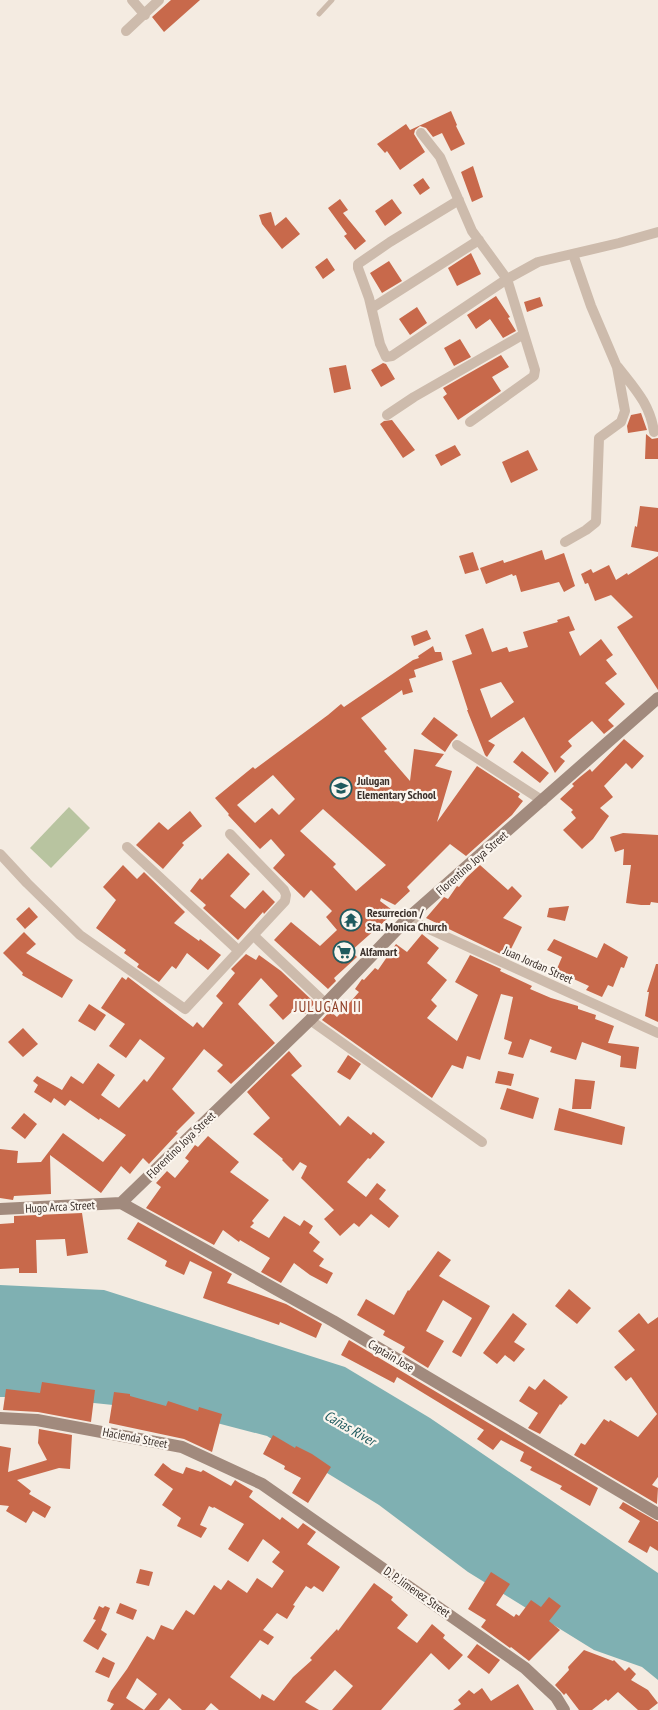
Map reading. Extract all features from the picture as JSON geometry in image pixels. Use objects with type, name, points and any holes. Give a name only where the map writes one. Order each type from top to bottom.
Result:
[{"type":"street","points":[[132,0],[145,15]]},
{"type":"street","points":[[126,31],[159,0]]},
{"type":"street","points":[[421,133],[440,157],[472,231],[507,279],[535,370],[534,376],[470,422]]},
{"type":"street","points":[[459,200],[358,264],[372,308],[380,344],[386,357],[389,357],[507,279],[538,262],[658,232]]},
{"type":"street","points":[[372,308],[479,240]]},
{"type":"street","points":[[565,542],[596,522],[599,438],[621,422],[625,411],[617,367],[591,306],[573,254]]},
{"type":"street","points":[[387,415],[414,397],[524,334]]},
{"type":"street","points":[[617,367],[641,396],[652,417],[654,432]]},
{"type":"street","name":"Florentino Joya Street","points":[[121,1203],[310,1020],[407,919],[658,698]]},
{"type":"street","points":[[458,745],[543,801]]},
{"type":"street","points":[[0,854],[80,935],[185,1009],[285,901],[286,895],[284,890],[230,834]]},
{"type":"street","points":[[127,847],[239,951]]},
{"type":"street","name":"Juan Jordan Street","points":[[407,919],[658,1032]]},
{"type":"street","points":[[254,936],[326,1004]]},
{"type":"street","points":[[310,1020],[482,1142]]},
{"type":"street","name":"Hugo Arca Street","points":[[0,1210],[121,1203]]},
{"type":"street","name":"Captain Jose","points":[[121,1203],[333,1322],[658,1514]]},
{"type":"street","name":"Hacienda Street","points":[[0,1418],[37,1420],[182,1447],[262,1484]]},
{"type":"street","name":"D. P. Jimenez Street","points":[[262,1484],[525,1668],[556,1698],[564,1710]]},
{"type":"lane","points":[[319,14],[332,0]]},
{"type":"green space","points":[[69,807],[90,828],[51,868],[30,848]]},
{"type":"water","name":"Cañas River","points":[[0,1285],[104,1290],[345,1367],[430,1418],[658,1573],[658,1680],[642,1667],[594,1650],[468,1572],[379,1505],[267,1436],[171,1411],[36,1397],[0,1397]]},
{"type":"building","points":[[171,0],[200,0],[164,32],[152,17]]},
{"type":"building","points":[[451,111],[465,144],[451,151],[442,133],[433,137],[426,128],[420,126],[415,130],[414,134],[425,152],[400,170],[387,151],[385,153],[377,144],[406,124],[410,130]]},
{"type":"building","points":[[473,166],[483,197],[472,202],[461,172]]},
{"type":"building","points":[[423,178],[430,188],[420,195],[413,185]]},
{"type":"building","points":[[340,199],[348,210],[343,213],[366,241],[355,250],[344,236],[347,234],[328,208]]},
{"type":"building","points":[[392,199],[402,213],[385,226],[375,211]]},
{"type":"building","points":[[271,212],[275,226],[286,217],[300,234],[282,249],[262,224],[259,215]]},
{"type":"building","points":[[471,253],[481,274],[457,286],[448,268]]},
{"type":"building","points":[[327,258],[335,270],[323,279],[315,267]]},
{"type":"building","points":[[389,261],[402,281],[382,293],[370,273]]},
{"type":"building","points":[[496,296],[510,317],[508,318],[516,331],[503,338],[490,319],[476,329],[467,315]]},
{"type":"building","points":[[540,297],[543,306],[527,312],[524,302]]},
{"type":"building","points":[[417,307],[427,323],[410,335],[399,319]]},
{"type":"building","points":[[460,339],[471,357],[454,366],[444,348]]},
{"type":"building","points":[[501,355],[509,367],[492,377],[501,391],[458,420],[443,397],[447,394],[443,388]]},
{"type":"building","points":[[383,363],[386,364],[395,379],[381,387],[371,370]]},
{"type":"building","points":[[346,365],[351,389],[334,393],[329,368]]},
{"type":"building","points":[[641,413],[647,430],[628,433],[627,426],[631,415]]},
{"type":"building","points":[[392,420],[415,450],[403,458],[380,424],[384,421]]},
{"type":"building","points":[[646,434],[652,439],[658,438],[658,459],[645,459]]},
{"type":"building","points":[[455,445],[461,455],[441,466],[435,455]]},
{"type":"building","points":[[528,450],[538,470],[511,483],[502,462]]},
{"type":"building","points":[[640,506],[658,508],[658,552],[631,547],[635,526],[637,527]]},
{"type":"building","points":[[542,550],[545,560],[564,553],[575,586],[564,592],[559,582],[521,592],[516,575],[513,576],[512,574],[486,584],[480,568],[503,560],[504,563]]},
{"type":"building","points":[[473,552],[479,570],[465,574],[459,556]]},
{"type":"building","points":[[658,556],[658,690],[617,627],[633,617],[611,595],[595,601],[588,583],[585,584],[581,574],[591,569],[593,573],[609,565],[616,580],[627,573],[628,575]]},
{"type":"building","points":[[569,616],[575,630],[569,632],[580,656],[601,639],[613,655],[606,660],[617,674],[605,683],[625,704],[608,720],[614,726],[604,734],[592,721],[568,741],[572,746],[560,757],[565,761],[555,773],[524,717],[488,741],[495,745],[487,757],[467,710],[452,661],[472,654],[465,635],[483,628],[492,652],[507,647],[509,652],[528,647],[523,632],[558,622],[557,620]],"holes":[[[501,682],[514,702],[491,718],[480,689]]]},
{"type":"building","points":[[427,630],[431,639],[414,646],[411,636]]},
{"type":"building","points":[[433,646],[435,652],[441,652],[443,660],[414,670],[416,677],[409,679],[413,692],[403,695],[402,690],[361,718],[387,749],[384,751],[410,781],[414,749],[444,754],[435,766],[452,771],[437,822],[477,766],[520,794],[518,797],[523,801],[512,815],[466,856],[450,844],[407,887],[410,891],[395,905],[381,898],[380,901],[395,912],[351,951],[357,957],[334,978],[336,981],[328,989],[274,940],[291,922],[320,946],[337,930],[326,917],[332,911],[311,890],[304,898],[273,868],[285,855],[271,839],[260,849],[215,798],[253,767],[255,769],[341,704],[344,707],[413,660],[419,658],[418,656]],"holes":[[[273,775],[295,799],[279,815],[272,808],[255,823],[237,805]],[[323,809],[386,865],[356,891],[333,867],[336,864],[300,831]]]},
{"type":"building","points":[[434,717],[458,735],[445,752],[421,734]]},
{"type":"building","points":[[624,739],[644,756],[632,769],[626,763],[604,786],[613,797],[600,808],[609,816],[593,839],[582,849],[563,830],[576,818],[571,812],[573,810],[560,799],[574,786],[572,784],[590,769],[592,772]]},
{"type":"building","points":[[522,751],[549,773],[540,783],[513,762]]},
{"type":"building","points":[[190,811],[202,826],[182,843],[184,845],[163,869],[136,845],[159,822],[168,830]]},
{"type":"building","points":[[623,833],[658,835],[658,903],[651,902],[650,905],[641,905],[626,903],[631,865],[623,865],[624,849],[615,852],[610,837]]},
{"type":"building","points":[[228,853],[250,874],[230,896],[245,909],[263,890],[275,902],[264,914],[263,912],[238,940],[203,908],[206,905],[190,891],[200,878],[202,880]]},
{"type":"building","points":[[123,865],[137,879],[144,872],[185,912],[174,923],[221,955],[208,970],[187,953],[176,969],[172,966],[159,982],[137,967],[139,964],[124,953],[126,950],[96,928],[116,900],[103,887]]},
{"type":"building","points":[[480,865],[508,890],[512,886],[522,896],[503,918],[522,927],[507,957],[426,918],[444,897],[448,899],[457,886],[459,887]]},
{"type":"building","points":[[569,906],[565,921],[547,917],[549,908]]},
{"type":"building","points":[[29,907],[38,917],[25,929],[16,919]]},
{"type":"building","points":[[24,932],[36,944],[26,953],[73,980],[62,998],[22,975],[23,973],[3,953]]},
{"type":"building","points":[[422,934],[439,948],[427,963],[447,980],[431,1000],[437,1006],[427,1018],[457,1041],[478,995],[455,982],[470,955],[532,986],[530,989],[578,1006],[578,1009],[596,1015],[595,1019],[614,1026],[608,1043],[639,1047],[636,1069],[620,1067],[621,1056],[582,1042],[576,1060],[550,1052],[552,1047],[530,1039],[523,1058],[508,1054],[512,1042],[504,1039],[513,997],[501,994],[480,1060],[467,1056],[463,1069],[452,1065],[432,1098],[322,1020],[330,1011],[337,1017],[359,992],[355,989],[362,979],[364,980],[375,968],[378,970],[396,944],[407,952]]},
{"type":"building","points":[[554,939],[597,958],[604,943],[628,957],[624,968],[621,967],[613,987],[608,985],[602,997],[586,990],[589,986],[556,971],[562,957],[547,950]]},
{"type":"building","points":[[246,954],[256,960],[259,955],[281,971],[315,1003],[305,1014],[297,1007],[283,1020],[269,1005],[278,996],[261,978],[238,1004],[275,1043],[231,1084],[217,1071],[223,1065],[204,1049],[172,1089],[195,1113],[149,1164],[143,1158],[130,1174],[121,1166],[101,1193],[50,1155],[51,1194],[14,1196],[13,1200],[0,1198],[0,1149],[18,1151],[17,1163],[41,1162],[63,1133],[103,1162],[126,1135],[100,1118],[99,1120],[70,1100],[65,1106],[54,1098],[51,1103],[34,1092],[38,1085],[33,1081],[37,1076],[62,1090],[71,1076],[83,1084],[98,1063],[115,1075],[101,1095],[119,1108],[144,1079],[147,1082],[165,1058],[140,1039],[126,1058],[109,1046],[125,1024],[101,1008],[122,977],[126,980],[128,977],[193,1027],[197,1022],[203,1028],[223,1003],[216,996],[235,973],[231,969]]},
{"type":"building","points":[[656,964],[658,964],[658,1022],[645,1016],[649,992],[647,992]]},
{"type":"building","points":[[89,1004],[106,1015],[95,1031],[78,1021]]},
{"type":"building","points":[[23,1028],[38,1044],[23,1057],[8,1042]]},
{"type":"building","points":[[289,1051],[302,1066],[291,1075],[340,1126],[348,1116],[371,1135],[373,1132],[385,1142],[347,1182],[366,1197],[377,1183],[386,1190],[379,1199],[399,1216],[389,1228],[371,1214],[359,1227],[354,1223],[340,1236],[324,1219],[334,1210],[301,1178],[307,1166],[300,1162],[293,1171],[283,1159],[253,1134],[270,1118],[247,1092]]},
{"type":"building","points":[[348,1055],[361,1064],[350,1080],[337,1072]]},
{"type":"building","points":[[498,1071],[514,1074],[511,1086],[495,1083]]},
{"type":"building","points":[[575,1079],[595,1081],[591,1109],[572,1109]]},
{"type":"building","points":[[507,1088],[539,1098],[533,1119],[500,1109]]},
{"type":"building","points":[[559,1108],[625,1127],[622,1145],[554,1130]]},
{"type":"building","points":[[24,1113],[37,1124],[25,1139],[11,1128]]},
{"type":"building","points":[[208,1136],[239,1162],[230,1172],[269,1200],[252,1221],[254,1223],[250,1227],[269,1238],[284,1216],[300,1226],[304,1220],[313,1226],[309,1233],[320,1242],[313,1251],[324,1259],[319,1266],[333,1273],[327,1284],[310,1275],[294,1263],[281,1283],[261,1272],[270,1258],[240,1240],[239,1242],[223,1230],[214,1245],[146,1208],[161,1187],[156,1183],[167,1171],[175,1178],[189,1161],[185,1158],[195,1145],[198,1147]]},
{"type":"building","points":[[82,1213],[88,1253],[67,1256],[65,1239],[36,1240],[37,1273],[19,1273],[19,1268],[0,1269],[0,1224],[14,1223],[14,1216]]},
{"type":"building","points":[[138,1222],[232,1274],[227,1283],[286,1304],[322,1324],[316,1338],[280,1322],[279,1325],[203,1298],[212,1272],[190,1261],[184,1275],[165,1266],[167,1261],[127,1239]]},
{"type":"building","points":[[438,1251],[451,1260],[439,1276],[490,1306],[461,1357],[452,1352],[472,1318],[443,1300],[426,1331],[444,1341],[428,1368],[402,1352],[405,1347],[383,1335],[385,1331],[357,1315],[366,1299],[394,1315],[408,1290]]},
{"type":"building","points":[[569,1289],[591,1308],[577,1324],[555,1306]]},
{"type":"building","points":[[513,1313],[527,1324],[514,1342],[525,1349],[514,1362],[505,1355],[497,1364],[483,1353]]},
{"type":"building","points":[[639,1313],[648,1324],[658,1317],[658,1477],[652,1485],[658,1488],[657,1504],[574,1455],[581,1443],[585,1445],[604,1419],[609,1422],[610,1420],[638,1437],[657,1414],[631,1377],[626,1381],[614,1367],[635,1350],[618,1331]]},
{"type":"building","points":[[349,1340],[598,1488],[590,1506],[560,1489],[562,1486],[530,1470],[532,1467],[520,1461],[524,1452],[501,1440],[493,1450],[477,1439],[484,1430],[397,1377],[394,1383],[341,1355]]},
{"type":"building","points":[[544,1379],[568,1397],[560,1404],[540,1434],[528,1428],[538,1413],[519,1401],[529,1386],[535,1390]]},
{"type":"building","points":[[42,1382],[95,1390],[91,1422],[38,1412],[3,1410],[6,1389],[40,1393]]},
{"type":"building","points":[[114,1392],[130,1394],[130,1396],[166,1406],[168,1401],[198,1411],[199,1407],[222,1414],[212,1452],[184,1439],[109,1423]]},
{"type":"building","points":[[39,1429],[72,1435],[70,1469],[59,1468],[17,1480],[31,1491],[29,1494],[51,1507],[45,1518],[33,1511],[26,1523],[6,1511],[9,1506],[0,1505],[0,1446],[11,1448],[8,1472],[47,1460],[38,1443]]},
{"type":"building","points":[[273,1435],[295,1448],[296,1446],[312,1454],[331,1467],[308,1503],[292,1493],[301,1478],[284,1469],[285,1466],[263,1454]]},
{"type":"building","points":[[163,1463],[172,1470],[183,1474],[186,1467],[201,1472],[203,1470],[231,1486],[235,1480],[253,1491],[249,1497],[280,1520],[282,1517],[298,1529],[303,1523],[316,1532],[307,1544],[340,1567],[323,1592],[314,1586],[311,1589],[306,1586],[293,1605],[295,1606],[287,1619],[277,1613],[263,1630],[274,1637],[268,1645],[260,1640],[230,1677],[260,1699],[262,1694],[274,1701],[293,1677],[312,1660],[310,1658],[337,1629],[338,1631],[374,1583],[393,1597],[391,1600],[408,1615],[397,1628],[417,1643],[432,1624],[445,1635],[443,1638],[463,1655],[449,1670],[431,1653],[381,1710],[332,1710],[353,1686],[335,1670],[305,1702],[319,1710],[219,1710],[211,1703],[205,1710],[182,1710],[169,1698],[159,1710],[144,1710],[110,1710],[114,1704],[107,1701],[111,1691],[147,1636],[154,1640],[161,1625],[173,1630],[186,1610],[194,1615],[214,1585],[221,1590],[228,1580],[247,1593],[257,1578],[272,1588],[284,1571],[272,1562],[280,1552],[263,1539],[248,1562],[228,1549],[244,1524],[214,1507],[209,1506],[200,1525],[207,1528],[201,1538],[177,1526],[181,1518],[162,1505],[173,1489],[154,1475]],"holes":[[[137,1678],[157,1694],[144,1710],[126,1698]]]},
{"type":"building","points":[[623,1502],[658,1522],[658,1551],[650,1546],[647,1553],[628,1542],[640,1521],[619,1508]]},
{"type":"building","points":[[140,1569],[153,1572],[149,1586],[136,1583]]},
{"type":"building","points":[[491,1572],[510,1584],[496,1605],[514,1617],[516,1614],[519,1616],[531,1600],[541,1607],[549,1597],[561,1606],[549,1621],[560,1630],[529,1661],[481,1627],[486,1620],[468,1609]]},
{"type":"building","points":[[120,1603],[137,1610],[133,1620],[116,1613]]},
{"type":"building","points":[[99,1606],[110,1608],[101,1630],[107,1634],[98,1650],[83,1641],[96,1620],[93,1619]]},
{"type":"building","points":[[477,1644],[500,1660],[489,1674],[467,1657]]},
{"type":"building","points":[[584,1650],[614,1660],[625,1671],[629,1667],[636,1674],[631,1680],[648,1690],[658,1703],[649,1710],[638,1710],[618,1692],[608,1701],[606,1699],[592,1710],[579,1710],[566,1693],[564,1695],[555,1685]]},
{"type":"building","points":[[103,1657],[115,1663],[109,1678],[95,1672]]},
{"type":"building","points":[[518,1684],[534,1710],[453,1710],[461,1704],[458,1700],[469,1690],[474,1694],[482,1688],[491,1701]]},
{"type":"place","name":"Julugan Elementary School","points":[[341,788]]},
{"type":"place","name":"Resurrecion / Sta. Monica Church","points":[[351,920]]},
{"type":"place","name":"Alfamart","points":[[344,952]]},
{"type":"district","name":"JULUGAN II","points":[[328,1007]]}]
